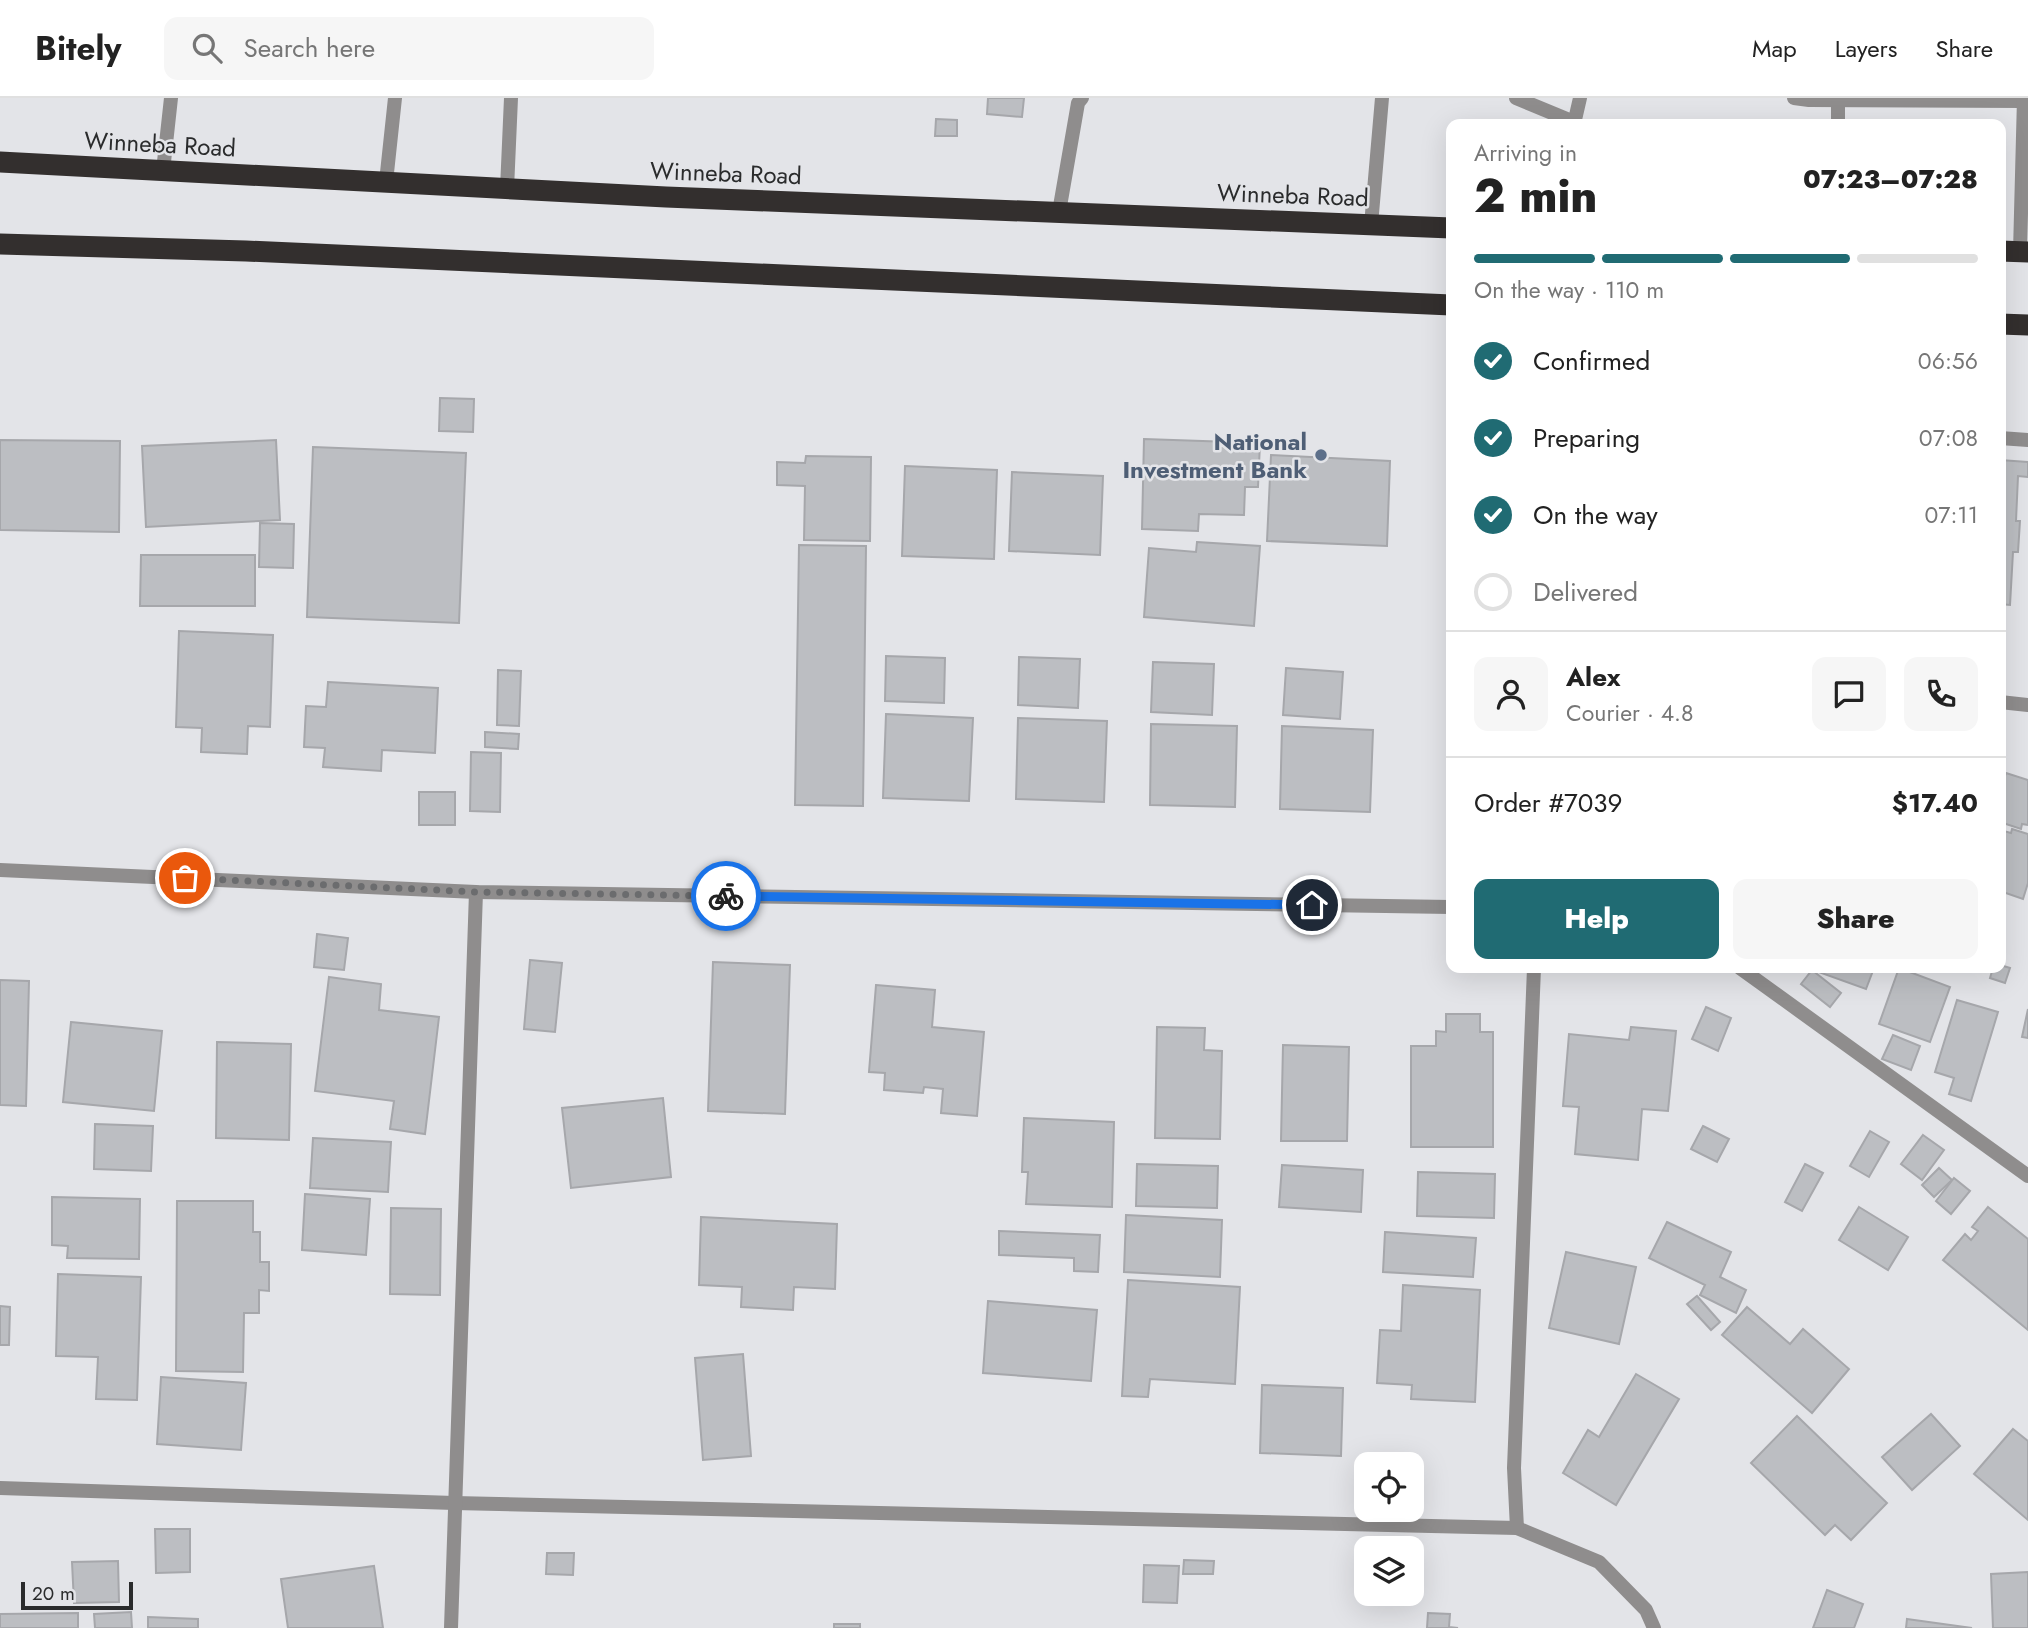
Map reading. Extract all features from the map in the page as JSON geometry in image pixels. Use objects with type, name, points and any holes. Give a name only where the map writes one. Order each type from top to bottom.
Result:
[{"type":"highway","name":"Winneba Road","points":[[0,162],[507,189],[1446,228]]},
{"type":"highway","points":[[0,244],[260,251],[1446,305]]},
{"type":"highway","points":[[2006,324],[2028,325]]},
{"type":"street","points":[[163,171],[171,98]]},
{"type":"street","points":[[386,182],[395,98]]},
{"type":"street","points":[[507,189],[511,98]]},
{"type":"street","points":[[1059,212],[1078,103],[1082,98]]},
{"type":"street","points":[[1371,225],[1382,98]]},
{"type":"street","points":[[1516,98],[1565,119]]},
{"type":"street","points":[[1575,119],[1580,98]]},
{"type":"street","points":[[1794,98],[2024,99],[2026,134],[2016,252]]},
{"type":"street","points":[[1838,100],[1838,119]]},
{"type":"street","points":[[2006,438],[2028,440]]},
{"type":"street","points":[[2006,703],[2028,705]]},
{"type":"street","points":[[0,870],[477,892],[1446,907]]},
{"type":"street","points":[[451,1628],[477,892]]},
{"type":"street","points":[[1517,1528],[1514,1468],[1534,973]]},
{"type":"street","points":[[1747,973],[2028,1176]]},
{"type":"street","points":[[0,1488],[454,1503],[1517,1528],[1599,1562],[1646,1610],[1654,1628]]},
{"type":"building","points":[[988,98],[1024,98],[1022,117],[987,114]]},
{"type":"building","points":[[936,119],[957,120],[957,136],[935,136]]},
{"type":"building","points":[[440,398],[474,399],[473,432],[439,431]]},
{"type":"building","points":[[1144,439],[1260,443],[1258,487],[1245,487],[1244,515],[1199,514],[1198,531],[1142,529]]},
{"type":"building","points":[[0,440],[120,441],[119,532],[0,530]]},
{"type":"building","points":[[276,440],[280,520],[146,527],[142,446]]},
{"type":"building","points":[[313,447],[466,453],[459,623],[307,617]]},
{"type":"building","points":[[1271,455],[1390,461],[1387,546],[1267,541]]},
{"type":"building","points":[[806,456],[871,457],[870,541],[804,540],[805,486],[777,485],[777,462],[805,463]]},
{"type":"building","points":[[2006,460],[2028,462],[2028,477],[2018,476],[2016,521],[2020,521],[2018,552],[2013,552],[2010,605],[2006,605]]},
{"type":"building","points":[[905,466],[997,470],[994,559],[902,556]]},
{"type":"building","points":[[1012,472],[1103,476],[1100,555],[1009,551]]},
{"type":"building","points":[[260,523],[294,524],[293,568],[259,567]]},
{"type":"building","points":[[1197,542],[1260,546],[1254,626],[1144,617],[1149,548],[1196,552]]},
{"type":"building","points":[[799,545],[866,546],[863,806],[795,805]]},
{"type":"building","points":[[141,555],[255,555],[255,606],[140,606]]},
{"type":"building","points":[[179,631],[273,635],[270,727],[248,726],[247,754],[201,752],[202,728],[176,727]]},
{"type":"building","points":[[886,656],[945,658],[944,703],[885,701]]},
{"type":"building","points":[[1019,657],[1080,659],[1078,708],[1018,705]]},
{"type":"building","points":[[1153,662],[1214,664],[1212,715],[1151,712]]},
{"type":"building","points":[[1286,668],[1343,672],[1340,719],[1283,715]]},
{"type":"building","points":[[498,670],[521,671],[519,726],[497,725]]},
{"type":"building","points":[[328,682],[438,688],[435,753],[382,750],[381,771],[323,767],[325,748],[304,747],[306,706],[326,707]]},
{"type":"building","points":[[886,714],[973,718],[969,801],[883,798]]},
{"type":"building","points":[[1018,718],[1107,721],[1104,802],[1016,799]]},
{"type":"building","points":[[1151,724],[1237,726],[1235,807],[1150,805]]},
{"type":"building","points":[[1282,726],[1373,730],[1370,812],[1280,809]]},
{"type":"building","points":[[485,732],[519,734],[518,749],[485,747]]},
{"type":"building","points":[[471,752],[501,753],[500,812],[470,811]]},
{"type":"building","points":[[2006,773],[2028,780],[2028,825],[2022,824],[2021,829],[2006,824]]},
{"type":"building","points":[[419,792],[455,792],[455,825],[419,825]]},
{"type":"building","points":[[2012,829],[2028,834],[2028,883],[2023,899],[2006,893],[2006,832],[2011,833]]},
{"type":"building","points":[[317,934],[348,938],[344,970],[314,967]]},
{"type":"building","points":[[530,960],[562,963],[555,1032],[524,1029]]},
{"type":"building","points":[[713,962],[790,965],[785,1114],[708,1111]]},
{"type":"building","points":[[2006,967],[2010,968],[2005,983],[1990,978],[1992,973],[2006,973]]},
{"type":"building","points":[[1810,973],[1816,973],[1841,993],[1830,1007],[1801,984]]},
{"type":"building","points":[[1821,973],[1872,973],[1866,989]]},
{"type":"building","points":[[1897,973],[1912,973],[1950,987],[1930,1042],[1879,1024]]},
{"type":"building","points":[[329,977],[381,984],[379,1010],[439,1017],[425,1134],[390,1129],[394,1101],[315,1091]]},
{"type":"building","points":[[0,980],[29,981],[26,1106],[0,1105]]},
{"type":"building","points":[[876,985],[935,990],[932,1027],[984,1032],[977,1116],[941,1113],[943,1089],[924,1087],[923,1093],[884,1090],[885,1073],[869,1072]]},
{"type":"building","points":[[1957,1000],[1998,1012],[1971,1101],[1949,1094],[1954,1078],[1935,1072]]},
{"type":"building","points":[[1706,1007],[1731,1018],[1718,1051],[1692,1039]]},
{"type":"building","points":[[2028,1009],[2028,1038],[2022,1037]]},
{"type":"building","points":[[1446,1014],[1480,1014],[1480,1032],[1493,1032],[1493,1147],[1411,1147],[1411,1046],[1436,1046],[1436,1031],[1446,1032]]},
{"type":"building","points":[[71,1022],[162,1031],[154,1111],[63,1102]]},
{"type":"building","points":[[1157,1027],[1205,1028],[1204,1050],[1222,1051],[1220,1139],[1155,1138]]},
{"type":"building","points":[[1631,1027],[1676,1031],[1668,1111],[1642,1109],[1638,1160],[1575,1154],[1579,1107],[1563,1106],[1569,1034],[1629,1040]]},
{"type":"building","points":[[1893,1035],[1920,1046],[1911,1070],[1882,1059]]},
{"type":"building","points":[[217,1042],[291,1044],[289,1140],[216,1138]]},
{"type":"building","points":[[1283,1045],[1349,1047],[1347,1141],[1281,1141]]},
{"type":"building","points":[[663,1098],[671,1177],[571,1188],[562,1108]]},
{"type":"building","points":[[1024,1118],[1114,1122],[1112,1207],[1026,1204],[1028,1172],[1022,1172]]},
{"type":"building","points":[[95,1124],[153,1126],[151,1171],[94,1169]]},
{"type":"building","points":[[1703,1126],[1729,1139],[1717,1162],[1691,1149]]},
{"type":"building","points":[[1870,1131],[1889,1142],[1869,1177],[1850,1166]]},
{"type":"building","points":[[1923,1135],[1944,1150],[1922,1180],[1901,1164]]},
{"type":"building","points":[[313,1138],[391,1142],[388,1192],[310,1188]]},
{"type":"building","points":[[1137,1164],[1218,1166],[1217,1208],[1136,1206]]},
{"type":"building","points":[[1805,1164],[1823,1173],[1802,1211],[1785,1202]]},
{"type":"building","points":[[1282,1165],[1363,1170],[1361,1212],[1279,1207]]},
{"type":"building","points":[[1939,1168],[1952,1180],[1934,1197],[1922,1185]]},
{"type":"building","points":[[1418,1172],[1495,1174],[1494,1218],[1417,1216]]},
{"type":"building","points":[[1954,1178],[1970,1191],[1951,1214],[1936,1201]]},
{"type":"building","points":[[305,1194],[370,1199],[366,1255],[302,1250]]},
{"type":"building","points":[[52,1197],[140,1199],[139,1259],[67,1258],[68,1246],[52,1245]]},
{"type":"building","points":[[177,1201],[253,1201],[253,1232],[260,1232],[260,1262],[269,1262],[269,1291],[259,1290],[259,1313],[244,1313],[243,1372],[176,1371]]},
{"type":"building","points":[[1859,1207],[1908,1237],[1888,1270],[1839,1240]]},
{"type":"building","points":[[1988,1207],[2028,1239],[2028,1330],[1943,1260],[1965,1234],[1971,1240],[1978,1231],[1972,1227]]},
{"type":"building","points":[[391,1208],[441,1209],[440,1295],[390,1294]]},
{"type":"building","points":[[1126,1215],[1222,1220],[1220,1277],[1124,1272]]},
{"type":"building","points":[[701,1217],[837,1224],[835,1289],[794,1287],[793,1310],[741,1307],[742,1287],[699,1285]]},
{"type":"building","points":[[1667,1222],[1731,1252],[1720,1277],[1746,1290],[1736,1313],[1700,1295],[1705,1285],[1649,1258]]},
{"type":"building","points":[[999,1231],[1100,1235],[1098,1272],[1074,1271],[1074,1258],[999,1255]]},
{"type":"building","points":[[1385,1232],[1476,1238],[1473,1277],[1383,1272]]},
{"type":"building","points":[[1566,1252],[1636,1267],[1619,1344],[1549,1328]]},
{"type":"building","points":[[58,1274],[141,1277],[137,1400],[96,1399],[98,1357],[56,1356]]},
{"type":"building","points":[[1128,1280],[1240,1287],[1235,1384],[1150,1379],[1148,1397],[1122,1396]]},
{"type":"building","points":[[1403,1285],[1480,1290],[1475,1402],[1411,1399],[1412,1385],[1377,1383],[1380,1330],[1401,1331]]},
{"type":"building","points":[[1697,1296],[1720,1322],[1711,1330],[1687,1304]]},
{"type":"building","points":[[988,1301],[1097,1310],[1091,1381],[983,1373]]},
{"type":"building","points":[[0,1306],[10,1307],[9,1345],[0,1345]]},
{"type":"building","points":[[1747,1307],[1790,1344],[1803,1329],[1849,1369],[1812,1413],[1722,1335]]},
{"type":"building","points":[[743,1354],[751,1456],[703,1460],[695,1358]]},
{"type":"building","points":[[1636,1374],[1679,1399],[1616,1505],[1563,1473],[1588,1430],[1599,1437]]},
{"type":"building","points":[[161,1377],[246,1383],[241,1450],[157,1444]]},
{"type":"building","points":[[1262,1385],[1343,1388],[1341,1456],[1260,1453]]},
{"type":"building","points":[[1931,1414],[1960,1446],[1912,1490],[1882,1457]]},
{"type":"building","points":[[1797,1416],[1887,1503],[1851,1540],[1835,1525],[1825,1535],[1751,1463]]},
{"type":"building","points":[[2013,1429],[2028,1441],[2028,1520],[1974,1474]]},
{"type":"building","points":[[155,1529],[190,1529],[190,1572],[156,1573]]},
{"type":"building","points":[[547,1553],[574,1553],[573,1575],[546,1574]]},
{"type":"building","points":[[1184,1560],[1214,1561],[1213,1574],[1183,1574]]},
{"type":"building","points":[[118,1561],[119,1602],[74,1603],[72,1562]]},
{"type":"building","points":[[1144,1565],[1179,1566],[1177,1603],[1143,1602]]},
{"type":"building","points":[[374,1566],[383,1628],[288,1628],[281,1579]]},
{"type":"building","points":[[2028,1572],[2028,1628],[1993,1628],[1991,1574]]},
{"type":"building","points":[[1827,1590],[1863,1604],[1854,1628],[1813,1628]]},
{"type":"building","points":[[131,1612],[132,1628],[95,1628],[94,1614]]},
{"type":"building","points":[[78,1613],[78,1628],[0,1628],[0,1614]]},
{"type":"building","points":[[1428,1613],[1450,1614],[1449,1627],[1458,1628],[1427,1628]]},
{"type":"building","points":[[148,1617],[198,1619],[198,1628],[148,1628]]},
{"type":"building","points":[[1907,1619],[1972,1628],[1906,1628]]},
{"type":"building","points":[[834,1624],[860,1624],[860,1628],[834,1628]]},
{"type":"way so far","points":[[185,878],[477,892],[726,896]]},
{"type":"place","name":"National Investment Bank","points":[[1321,455]]},
{"type":"route","points":[[726,896],[1312,905]]}]
